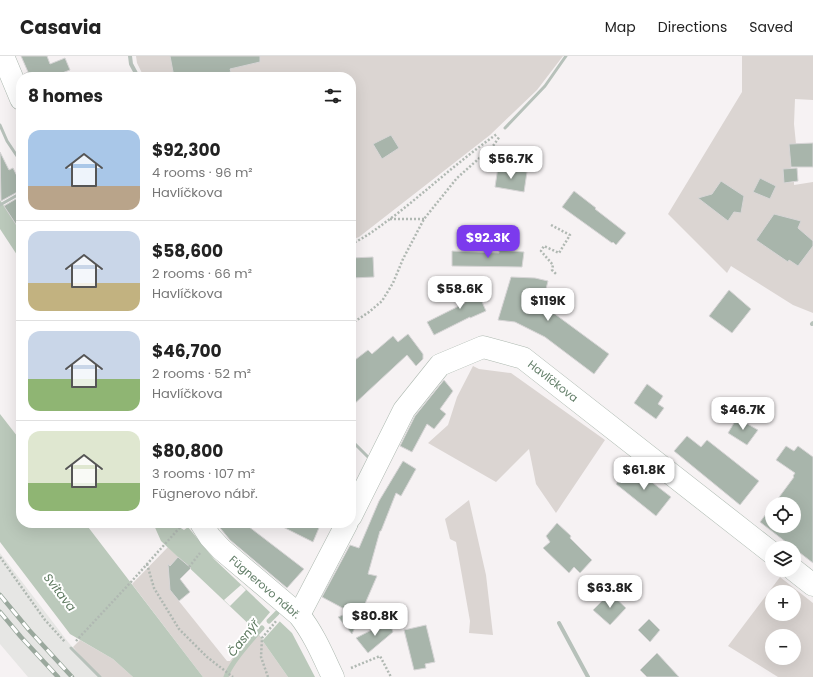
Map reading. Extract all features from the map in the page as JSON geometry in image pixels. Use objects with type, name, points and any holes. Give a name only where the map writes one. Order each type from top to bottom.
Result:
[{"type":"main road","points":[[3,56],[16,87]]},
{"type":"main road","name":"Havlíčkova","points":[[356,506],[404,410],[440,365],[483,347],[523,358],[765,548]]},
{"type":"main road","name":"Fügnerovo nábř.","points":[[204,528],[221,549],[299,615],[340,674]]},
{"type":"main road","points":[[299,615],[344,528]]},
{"type":"main road","points":[[801,576],[813,585]]},
{"type":"street","points":[[130,56],[131,64],[135,72]]},
{"type":"street","points":[[559,623],[588,677]]},
{"type":"lane","points":[[506,128],[545,86],[566,56]]},
{"type":"lane","points":[[0,124],[7,141],[16,154]]},
{"type":"lane","points":[[0,205],[16,196]]},
{"type":"lane","points":[[356,445],[377,466]]},
{"type":"lane","points":[[71,648],[100,677]]},
{"type":"path","points":[[356,242],[365,238],[421,196],[469,154],[506,128]]},
{"type":"path","points":[[356,321],[382,301],[393,283],[424,219],[457,178],[493,146],[506,128]]},
{"type":"path","points":[[389,219],[424,219]]},
{"type":"path","points":[[551,225],[570,235],[559,253],[544,246],[541,251],[553,265],[552,270],[557,275]]},
{"type":"path","points":[[76,642],[178,528]]},
{"type":"path","points":[[189,567],[200,552]]},
{"type":"path","points":[[0,557],[45,620],[71,648]]},
{"type":"path","points":[[147,564],[154,588],[179,629],[207,657],[233,677]]},
{"type":"path","points":[[262,638],[261,657],[268,677]]},
{"type":"path","points":[[340,674],[380,656],[391,677]]},
{"type":"shaded area","points":[[136,56],[563,56],[537,90],[490,135],[356,238],[356,72],[142,72],[137,63]]},
{"type":"shaded area","points":[[742,56],[813,56],[813,100],[795,99],[794,124],[796,144],[790,144],[791,169],[785,183],[794,182],[794,185],[813,182],[813,313],[793,305],[731,266],[727,273],[668,214],[742,92]]},
{"type":"shaded area","points":[[473,366],[479,369],[511,373],[605,440],[556,513],[536,484],[529,449],[496,482],[428,443],[448,425],[457,397]]},
{"type":"shaded area","points":[[469,500],[486,575],[493,635],[469,633],[470,621],[456,542],[450,539],[445,519]]},
{"type":"shaded area","points":[[168,547],[178,557],[168,568],[170,590],[227,661],[230,661],[255,630],[288,677],[203,677],[132,584]]},
{"type":"shaded area","points":[[0,553],[68,642],[98,677],[28,677],[0,644]]},
{"type":"shaded area","points":[[780,577],[790,585],[774,585]]},
{"type":"shaded area","points":[[801,594],[813,603],[813,677],[778,677],[728,646],[765,597],[765,621],[801,621]]},
{"type":"shaded area","points":[[80,640],[113,659],[133,677],[98,677],[73,647]]},
{"type":"water","points":[[0,200],[16,224],[16,253],[0,229]]},
{"type":"water","name":"Svitava","points":[[0,414],[16,435],[16,528],[89,528],[203,677],[133,677],[113,659],[70,634],[0,542]]},
{"type":"water","points":[[155,528],[181,528],[184,530],[189,528],[214,559],[292,633],[315,677],[288,677],[255,630],[161,541]]},
{"type":"pier","points":[[241,585],[246,590],[230,606],[224,600]]},
{"type":"pier","points":[[271,611],[281,620],[263,640],[255,630]]},
{"type":"building","points":[[21,56],[47,56],[50,64],[65,58],[70,70],[65,72],[28,72]]},
{"type":"building","points":[[170,56],[260,56],[260,62],[230,69],[231,72],[173,72]]},
{"type":"building","points":[[391,135],[399,148],[382,159],[373,144]]},
{"type":"building","points":[[813,143],[813,167],[791,167],[789,144]]},
{"type":"building","points":[[0,152],[9,170],[13,168],[16,174],[16,193],[1,201]]},
{"type":"building","points":[[498,167],[527,172],[524,192],[495,187]]},
{"type":"building","points":[[797,168],[798,181],[784,183],[783,169]]},
{"type":"building","points":[[760,178],[776,186],[770,199],[753,192]]},
{"type":"building","points":[[721,181],[744,196],[741,213],[734,212],[728,221],[698,198],[712,194]]},
{"type":"building","points":[[574,191],[626,233],[616,245],[562,207]]},
{"type":"building","points":[[16,199],[16,224],[4,206]]},
{"type":"building","points":[[774,214],[801,221],[798,228],[813,241],[813,246],[798,266],[789,260],[788,262],[756,240]]},
{"type":"building","points":[[499,250],[524,252],[522,267],[452,266],[452,251],[499,253]]},
{"type":"building","points":[[373,257],[374,277],[356,278],[356,258]]},
{"type":"building","points":[[511,277],[535,278],[548,281],[543,301],[550,305],[548,309],[609,354],[594,374],[545,337],[515,322],[498,320]]},
{"type":"building","points":[[473,281],[486,311],[470,317],[434,335],[427,322],[465,303],[458,288]]},
{"type":"building","points":[[729,290],[751,309],[732,333],[709,316]]},
{"type":"building","points":[[408,334],[423,354],[423,359],[416,366],[407,355],[356,402],[356,359],[368,350],[372,354],[393,336],[398,342]]},
{"type":"building","points":[[444,380],[453,391],[440,409],[446,414],[434,429],[427,424],[412,452],[400,446],[415,416]]},
{"type":"building","points":[[647,384],[663,396],[658,404],[664,408],[656,419],[634,403]]},
{"type":"building","points":[[737,418],[758,430],[747,445],[728,433]]},
{"type":"building","points":[[687,436],[701,447],[707,440],[759,481],[740,505],[674,451]]},
{"type":"building","points":[[786,446],[794,451],[798,446],[813,457],[813,563],[801,554],[801,541],[785,541],[774,533],[801,533],[801,497],[779,497],[794,477],[793,476],[795,473],[776,460]]},
{"type":"building","points":[[403,461],[416,469],[401,496],[396,493],[380,531],[368,574],[377,576],[352,634],[338,617],[350,612],[322,597],[350,545],[359,548],[379,501]]},
{"type":"building","points":[[631,466],[671,497],[656,516],[616,484]]},
{"type":"building","points":[[765,515],[765,526],[760,522]]},
{"type":"building","points":[[557,523],[571,536],[570,538],[592,560],[580,573],[574,567],[569,573],[543,548],[550,542],[546,536]]},
{"type":"building","points":[[220,528],[251,528],[304,569],[287,588],[230,540]]},
{"type":"building","points":[[285,528],[319,528],[313,542]]},
{"type":"building","points":[[178,557],[191,568],[180,579],[190,592],[179,601],[170,590],[168,564],[170,566]]},
{"type":"building","points":[[610,593],[626,608],[610,625],[593,610]]},
{"type":"building","points":[[649,619],[660,630],[650,642],[638,630]]},
{"type":"building","points":[[389,621],[393,632],[368,653],[356,638]]},
{"type":"building","points":[[426,625],[435,662],[425,664],[426,668],[414,670],[404,630]]},
{"type":"building","points":[[657,653],[679,677],[647,677],[640,670]]},
{"type":"waterway","name":"Časnýř","points":[[269,621],[277,613]]},
{"type":"waterway","name":"Časnýř","points":[[226,677],[228,671],[237,658],[262,628]]},
{"type":"railway","points":[[0,595],[29,630],[72,677]]},
{"type":"railway","points":[[0,612],[58,677]]}]
